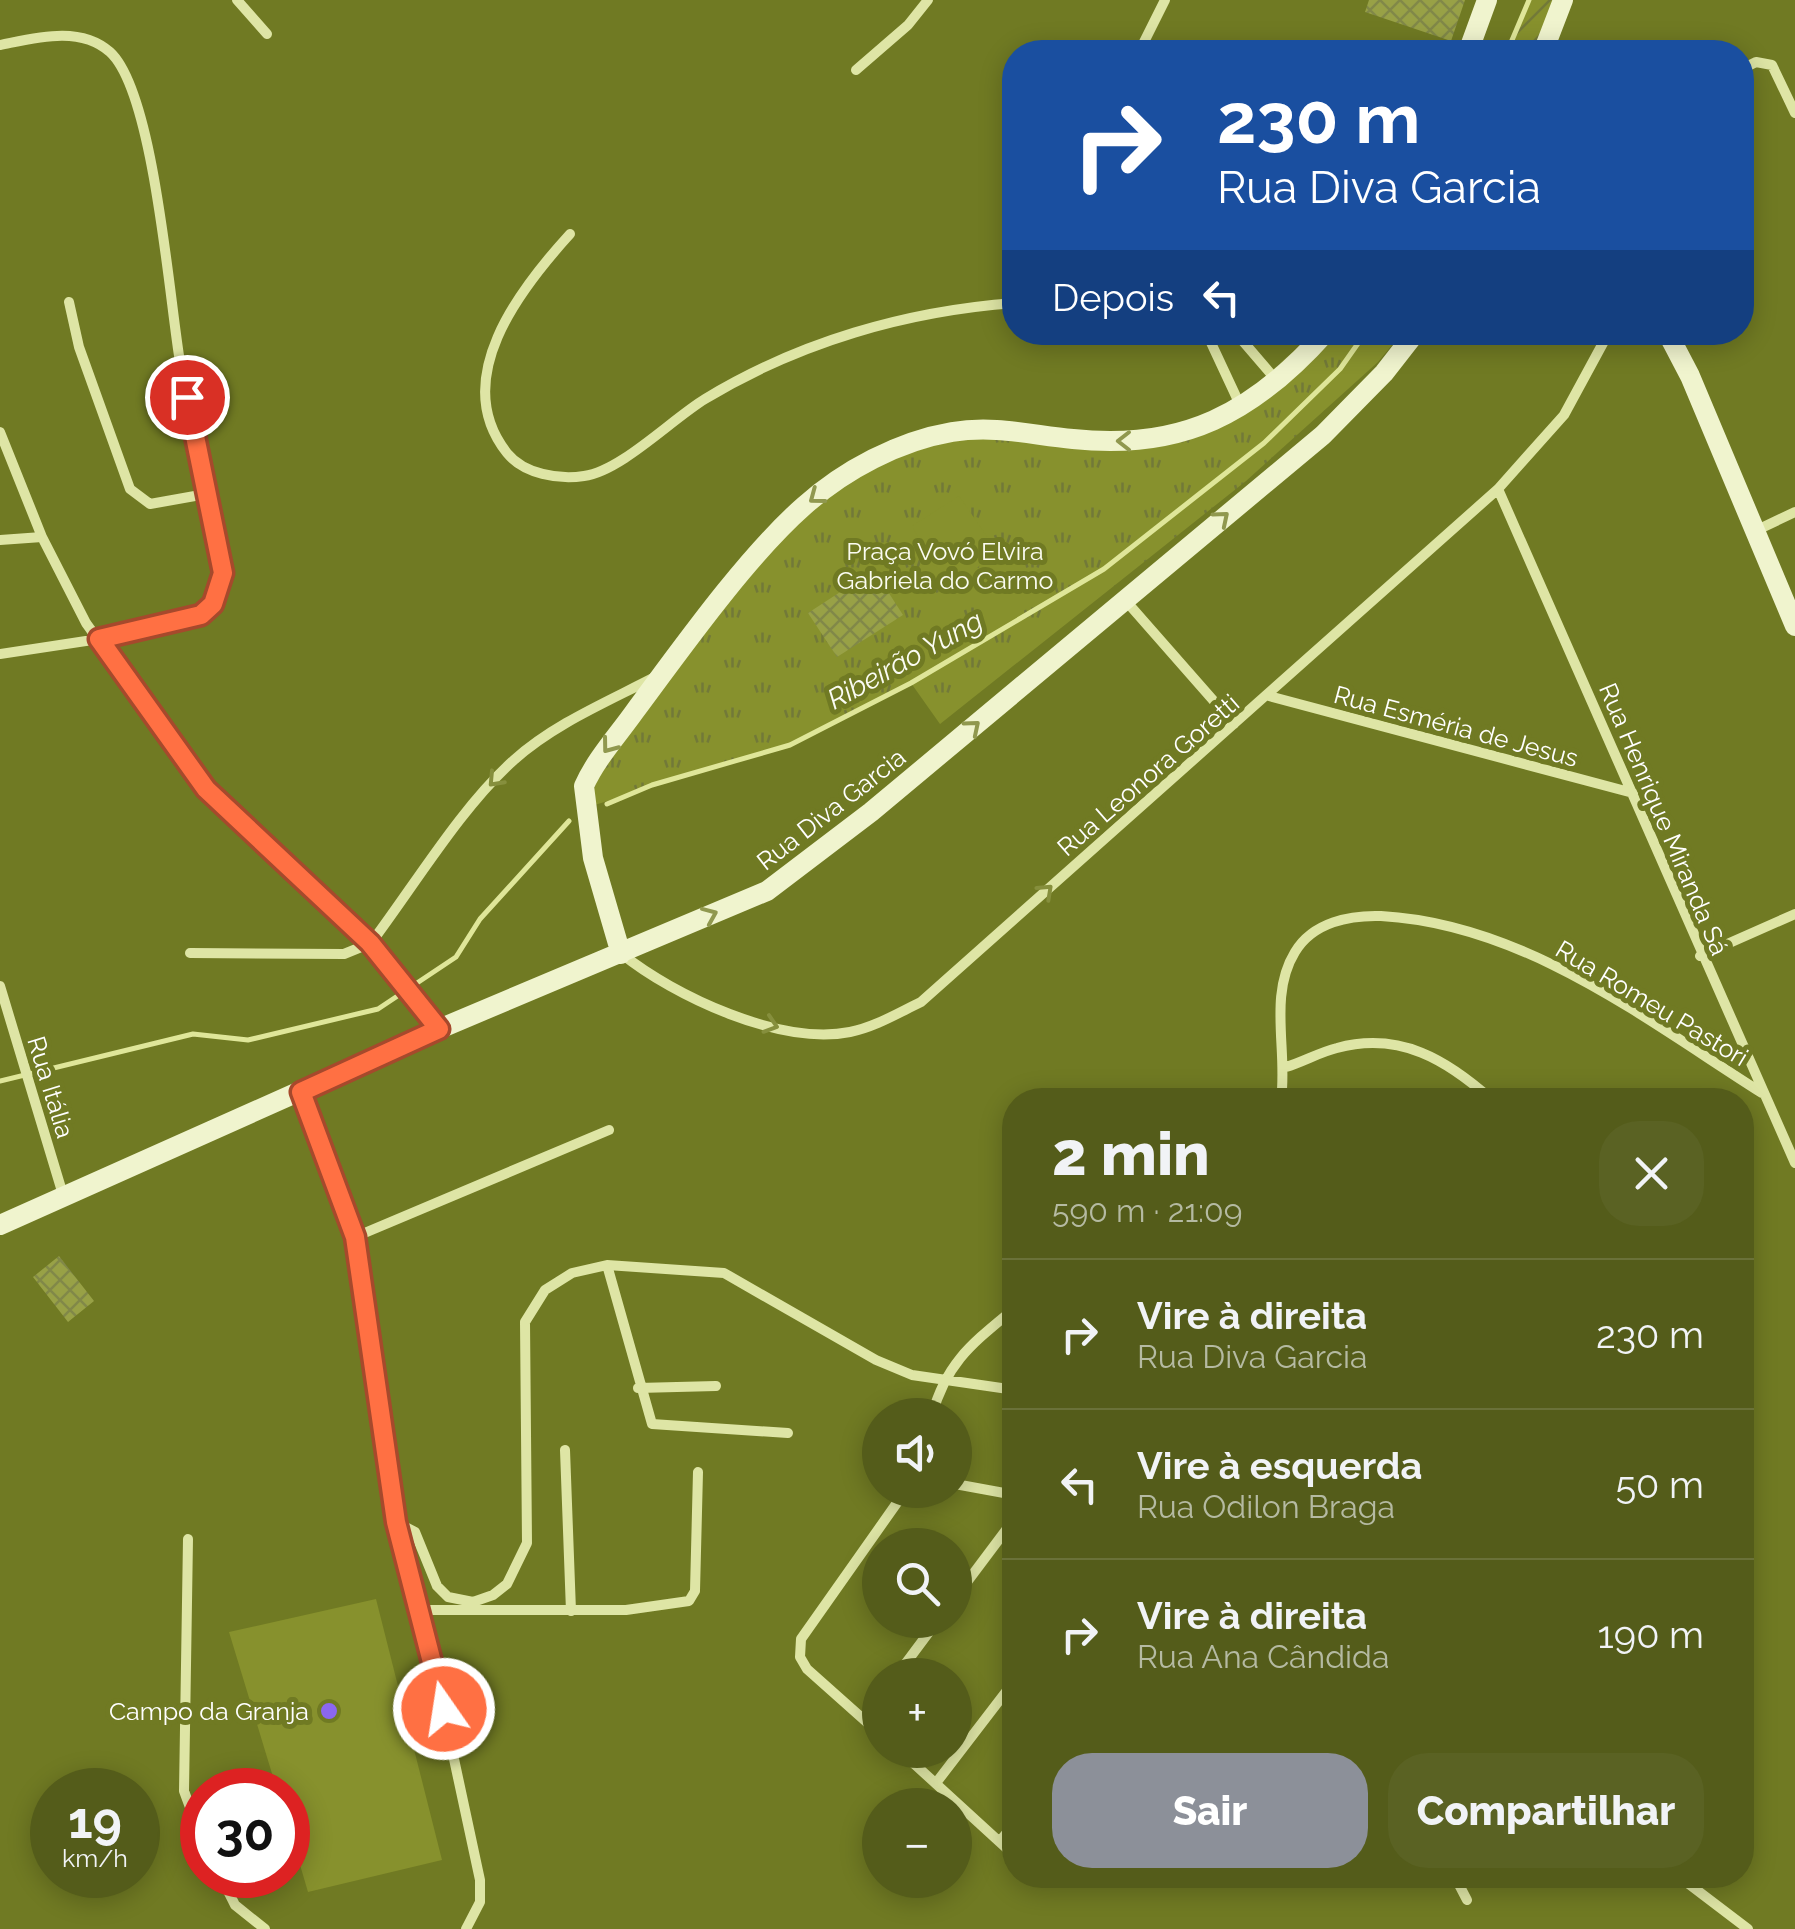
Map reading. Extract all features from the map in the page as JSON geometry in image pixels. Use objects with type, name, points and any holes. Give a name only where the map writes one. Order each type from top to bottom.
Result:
[{"type":"street","points":[[237,0],[267,34]]},
{"type":"street","points":[[856,70],[908,25],[928,0]]},
{"type":"street","points":[[1147,40],[1165,0]]},
{"type":"street","points":[[1472,40],[1487,0]]},
{"type":"street","points":[[1548,40],[1563,0]]},
{"type":"street","points":[[0,45],[44,36],[89,39],[109,50],[135,92],[223,573],[213,604],[201,615],[99,639],[0,654]]},
{"type":"street","points":[[1754,63],[1772,65],[1795,113]]},
{"type":"street","points":[[570,234],[528,281],[504,321],[489,362],[484,400],[492,434],[512,460],[548,477],[588,476],[621,459],[707,398],[785,359],[876,324],[948,308],[1002,304]]},
{"type":"street","points":[[69,302],[79,347],[130,489],[150,504],[206,494]]},
{"type":"street","points":[[1212,345],[1241,407]]},
{"type":"street","points":[[1246,345],[1278,382]]},
{"type":"street","points":[[621,954],[594,858],[584,786],[664,672],[791,519],[844,476],[878,457],[928,438],[985,428],[1072,439],[1151,441],[1198,430],[1278,382],[1314,345]]},
{"type":"street","name":"Rua Diva Garcia","points":[[0,1224],[783,880],[871,812],[1337,421],[1384,374],[1406,345]]},
{"type":"street","name":"Rua Leonora Goretti","points":[[621,954],[670,989],[786,1030],[816,1034],[850,1032],[920,1002],[1498,490],[1564,415],[1602,345]]},
{"type":"street","points":[[1673,345],[1795,626]]},
{"type":"street","points":[[0,432],[42,537],[86,623],[206,789],[370,943],[439,1029]]},
{"type":"street","name":"Rua Henrique Miranda Sá","points":[[1498,490],[1634,792],[1700,956],[1795,1163]]},
{"type":"street","points":[[1755,531],[1795,512]]},
{"type":"street","points":[[0,540],[42,537]]},
{"type":"street","points":[[1126,600],[1234,724]]},
{"type":"street","points":[[190,953],[317,956],[344,954],[370,943],[489,784],[517,757],[570,721],[664,672]]},
{"type":"street","name":"Rua Esméria de Jesus","points":[[1269,696],[1634,792]]},
{"type":"street","points":[[1700,956],[1795,914]]},
{"type":"street","name":"Rua Romeu Pastori","points":[[1283,1088],[1286,1067],[1279,1000],[1296,949],[1335,919],[1408,918],[1449,925],[1518,948],[1592,986],[1753,1088]]},
{"type":"street","name":"Rua Itália","points":[[0,986],[64,1199]]},
{"type":"street","points":[[1286,1067],[1333,1049],[1391,1044],[1426,1052],[1456,1069],[1478,1088]]},
{"type":"street","name":"Rua Romeu Pastori","points":[[1754,1089],[1762,1094]]},
{"type":"street","points":[[301,1092],[355,1237],[396,1522],[422,1610],[480,1880],[480,1902],[466,1929]]},
{"type":"street","points":[[355,1237],[609,1130]]},
{"type":"street","points":[[396,1522],[415,1532],[437,1586],[448,1596],[472,1602],[507,1584],[527,1543],[525,1322],[546,1290],[572,1273],[608,1264],[724,1273],[876,1360],[942,1380],[1002,1388]]},
{"type":"street","points":[[608,1264],[648,1419],[658,1426],[788,1432]]},
{"type":"street","points":[[937,1398],[942,1380],[967,1348],[1002,1319]]},
{"type":"street","points":[[638,1388],[716,1386]]},
{"type":"street","points":[[565,1450],[571,1611]]},
{"type":"street","points":[[422,1610],[571,1611],[676,1604],[693,1597],[698,1472]]},
{"type":"street","points":[[972,1487],[1002,1493]]},
{"type":"street","points":[[862,1718],[808,1670],[800,1657],[801,1639],[893,1508]]},
{"type":"street","points":[[972,1575],[1002,1535]]},
{"type":"street","points":[[184,1768],[188,1540]]},
{"type":"street","points":[[909,1658],[924,1638]]},
{"type":"street","points":[[936,1782],[1002,1697]]},
{"type":"street","points":[[920,1768],[1000,1840],[1002,1838]]},
{"type":"street","points":[[1460,1888],[1466,1900]]},
{"type":"street","points":[[1694,1888],[1748,1929]]},
{"type":"street","points":[[232,1898],[265,1929]]},
{"type":"green space","points":[[1529,0],[1557,0],[1542,40],[1514,40]]},
{"type":"green space","name":"Praça Vovó Elvira Gabriela do Carmo","points":[[1301,345],[1392,345],[1246,481],[940,724],[911,683],[790,745],[588,807],[603,763],[780,536],[808,507],[879,462],[962,437],[1045,442],[1199,423],[1250,390]]},
{"type":"green space","points":[[959,496],[988,538],[993,554],[970,574],[952,577],[933,565],[912,526]]},
{"type":"green space","name":"Campo da Granja","points":[[376,1599],[442,1860],[310,1892],[310,1768],[270,1768],[229,1632]]},
{"type":"building","points":[[1369,0],[1465,0],[1451,40],[1365,12]]},
{"type":"building","points":[[874,570],[903,615],[837,657],[808,613]]},
{"type":"building","points":[[59,1256],[94,1301],[68,1322],[33,1277]]},
{"type":"waterway","name":"Ribeirão Yung","points":[[1512,40],[1529,0]]},
{"type":"waterway","name":"Ribeirão Yung","points":[[607,804],[652,785],[790,745],[911,683],[1104,569],[1264,443],[1340,369],[1357,345]]},
{"type":"waterway","name":"Ribeirão Yung","points":[[0,1081],[193,1034],[248,1040],[378,1009],[456,957],[480,919],[569,821]]},
{"type":"place","name":"Campo da Granja","points":[[329,1711]]},
{"type":"route","points":[[187,397],[223,573],[219,590],[213,604],[201,615],[99,639],[206,789],[370,943],[439,1029],[301,1092],[355,1237],[396,1522],[422,1610],[444,1709]]}]
